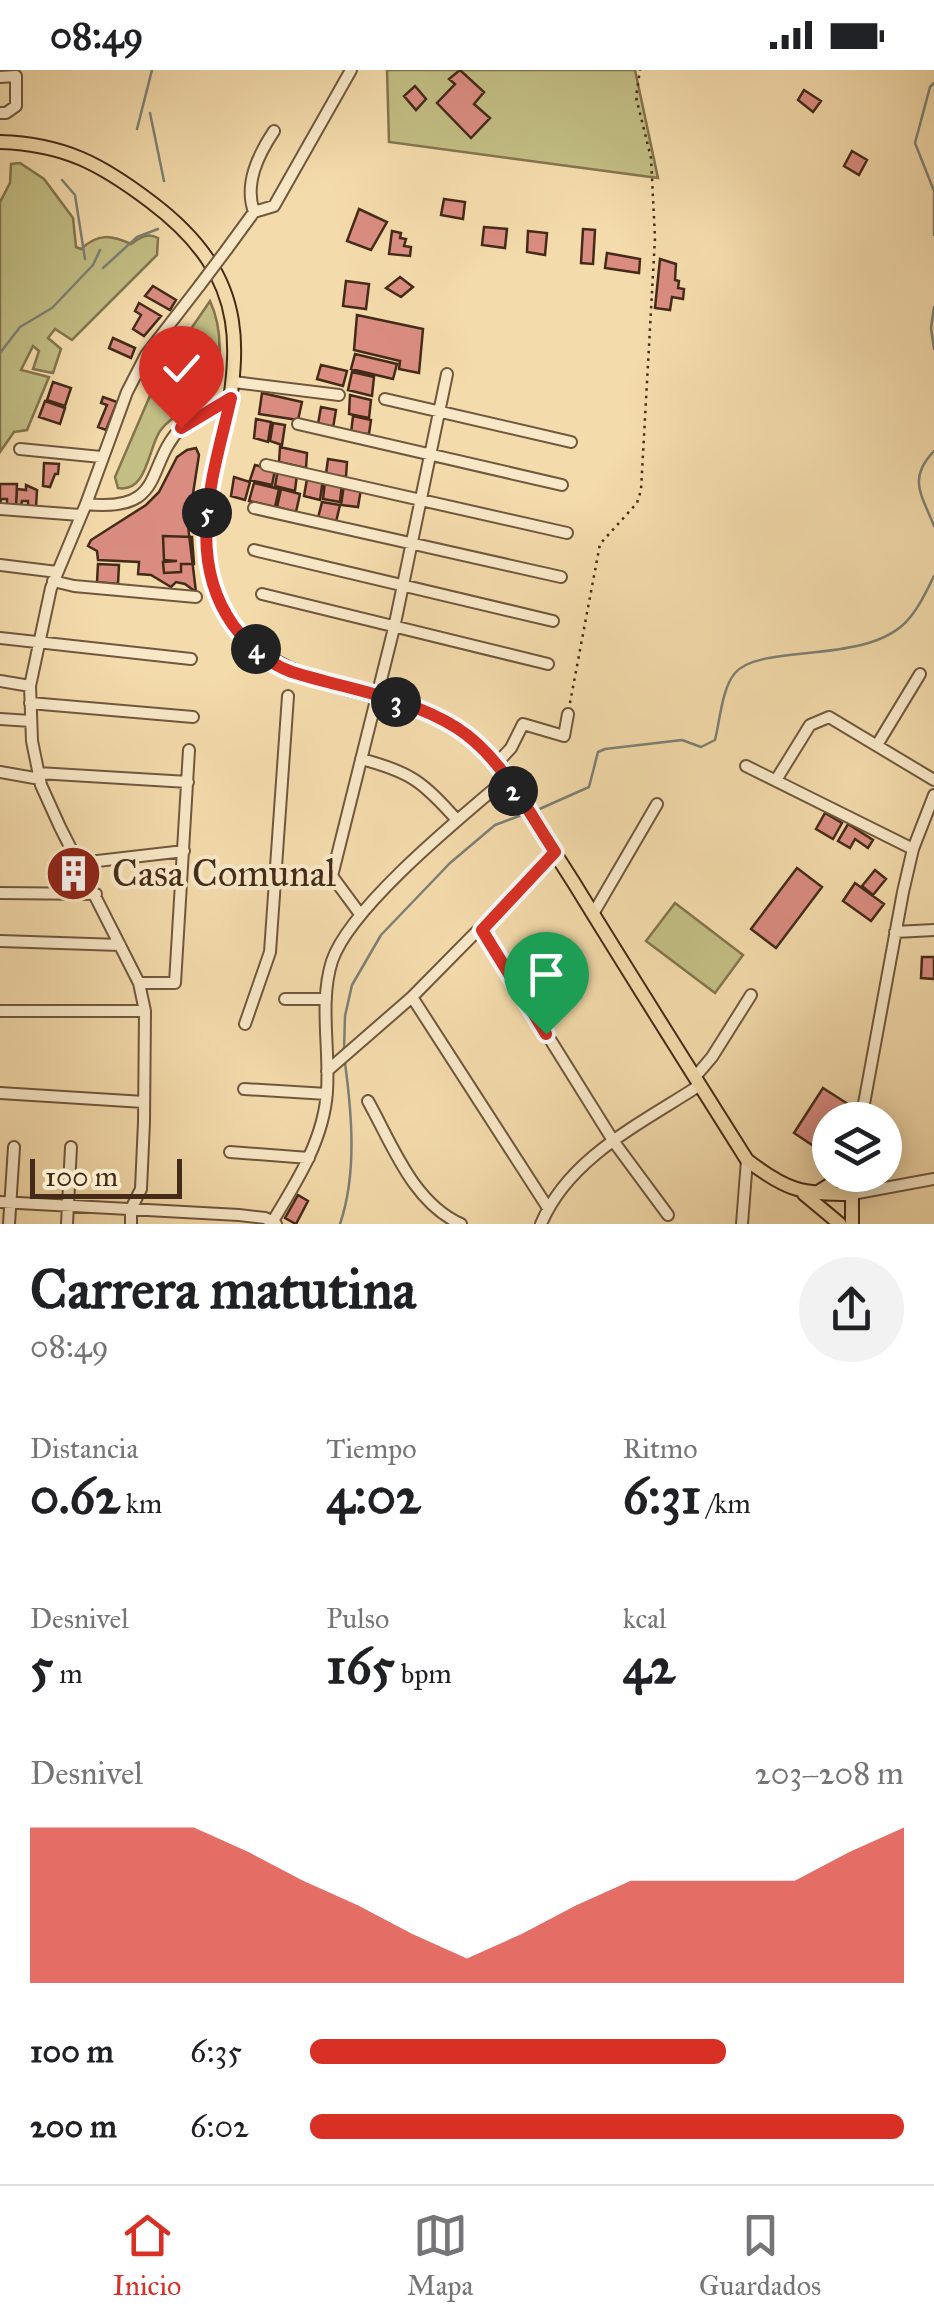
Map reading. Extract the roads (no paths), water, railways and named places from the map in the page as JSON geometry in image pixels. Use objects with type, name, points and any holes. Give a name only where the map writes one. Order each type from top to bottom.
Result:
[{"type":"main road","points":[[0,142],[49,146],[86,159],[145,197],[191,236],[219,276],[234,332],[234,382],[210,491],[206,552],[217,598],[242,637],[276,665],[432,714],[459,729],[496,763],[747,1160],[770,1178],[810,1194],[852,1194],[852,1224]]},
{"type":"main road","points":[[810,1194],[814,1192]]},
{"type":"main road","points":[[810,1194],[840,1224]]},
{"type":"street","points":[[131,1224],[131,1209],[142,1189],[144,1011],[140,982],[60,827],[39,776],[30,703],[38,640],[55,576],[146,354],[254,212],[274,206],[351,70]]},
{"type":"street","points":[[0,76],[18,73],[16,106],[0,113]]},
{"type":"street","points":[[254,212],[250,189],[263,148],[274,131]]},
{"type":"street","points":[[332,876],[394,628],[448,374]]},
{"type":"street","points":[[234,382],[339,395]]},
{"type":"street","points":[[0,509],[83,509],[122,504],[145,491],[181,428],[231,398]]},
{"type":"street","points":[[385,398],[571,442]]},
{"type":"street","points":[[298,424],[562,485]]},
{"type":"street","points":[[20,449],[102,457]]},
{"type":"street","points":[[266,465],[567,533]]},
{"type":"street","points":[[254,508],[561,577]]},
{"type":"street","points":[[254,550],[553,621]]},
{"type":"street","points":[[0,566],[55,576],[74,586],[196,597]]},
{"type":"street","points":[[262,594],[548,664]]},
{"type":"street","points":[[0,638],[190,659]]},
{"type":"street","points":[[877,745],[920,674]]},
{"type":"street","points":[[0,681],[30,686]]},
{"type":"street","points":[[245,1024],[270,952],[288,696]]},
{"type":"street","points":[[30,703],[193,717]]},
{"type":"street","points":[[496,763],[511,748],[523,724],[564,736],[568,714]]},
{"type":"street","points":[[776,780],[810,725],[829,717],[934,780]]},
{"type":"street","points":[[0,719],[31,721]]},
{"type":"street","points":[[140,982],[176,983],[190,750]]},
{"type":"street","points":[[361,759],[413,776],[457,820]]},
{"type":"street","points":[[746,766],[913,849]]},
{"type":"street","points":[[0,772],[188,782]]},
{"type":"street","points":[[5,1203],[239,1216],[273,1223],[322,1127],[327,1094],[326,999],[333,958],[360,914],[457,820],[510,785]]},
{"type":"street","points":[[864,1102],[913,849],[934,795]]},
{"type":"street","points":[[594,914],[657,804]]},
{"type":"street","points":[[80,863],[184,851]]},
{"type":"street","points":[[327,1071],[482,930],[555,852]]},
{"type":"street","points":[[275,874],[332,876]]},
{"type":"street","points":[[332,876],[360,914]]},
{"type":"street","points":[[0,893],[96,894]]},
{"type":"street","points":[[482,930],[614,1142],[668,1215]]},
{"type":"street","points":[[895,932],[934,930]]},
{"type":"street","points":[[0,941],[120,945]]},
{"type":"street","points":[[541,1224],[567,1180],[698,1081],[751,995]]},
{"type":"street","points":[[412,997],[548,1208]]},
{"type":"street","points":[[286,999],[326,999]]},
{"type":"street","points":[[0,1011],[144,1011]]},
{"type":"street","points":[[244,1089],[327,1094]]},
{"type":"street","points":[[0,1094],[144,1102]]},
{"type":"street","points":[[368,1101],[422,1195],[437,1212],[460,1224]]},
{"type":"street","points":[[9,1224],[5,1203],[14,1147]]},
{"type":"street","points":[[67,1224],[71,1147]]},
{"type":"street","points":[[230,1152],[308,1158]]},
{"type":"street","points":[[742,1224],[747,1160]]},
{"type":"street","points":[[852,1194],[934,1179]]},
{"type":"waterway","points":[[137,129],[152,70]]},
{"type":"waterway","points":[[934,83],[915,143],[934,191]]},
{"type":"waterway","points":[[150,113],[164,181]]},
{"type":"waterway","points":[[62,180],[75,195],[85,259]]},
{"type":"waterway","points":[[934,193],[934,235]]},
{"type":"waterway","points":[[103,268],[137,237],[158,229]]},
{"type":"waterway","points":[[0,353],[20,327],[52,308],[93,265],[100,250]]},
{"type":"waterway","points":[[934,307],[934,349]]},
{"type":"waterway","points":[[934,451],[919,479],[934,526]]},
{"type":"waterway","points":[[535,811],[589,787],[598,752],[605,749],[682,740],[701,747],[715,740],[724,696],[735,673],[766,658],[839,649],[886,636],[910,618],[934,576]]},
{"type":"waterway","points":[[344,1050],[345,1016],[352,985],[381,935],[450,863],[495,825],[522,815]]},
{"type":"waterway","points":[[340,1224],[351,1165],[345,1063]]},
{"type":"place","name":"Casa Comunal","points":[[73,873]]}]
